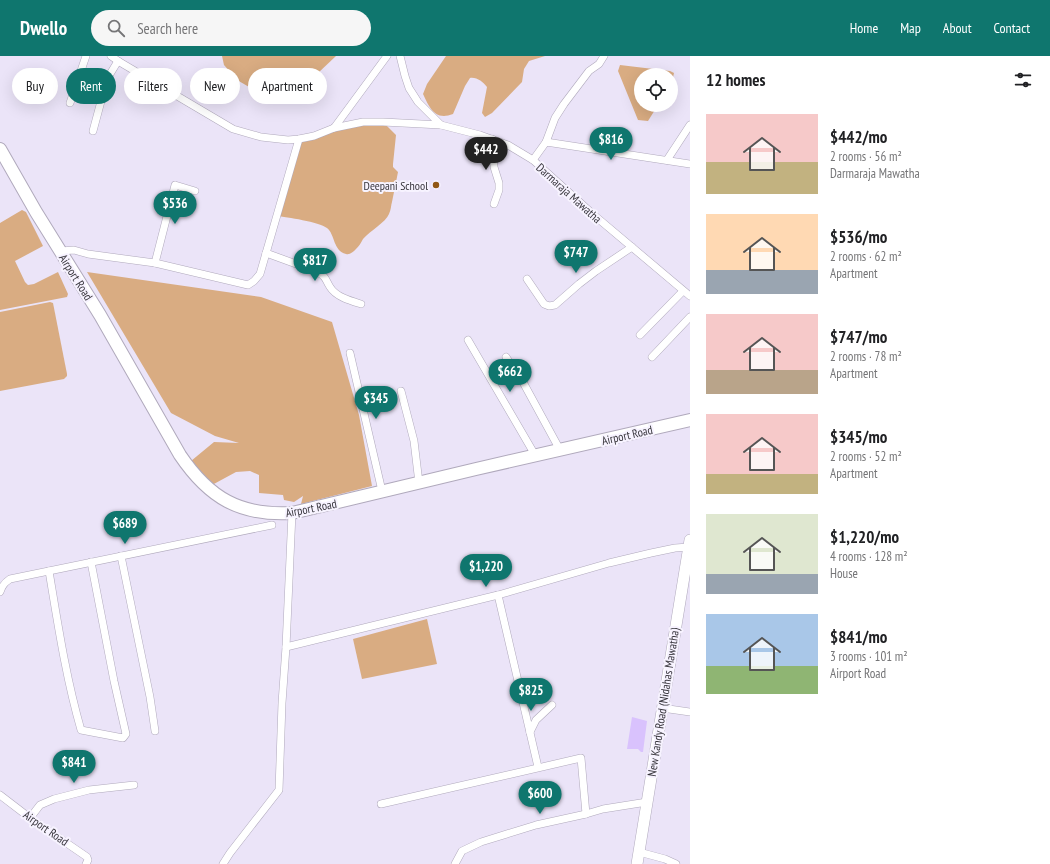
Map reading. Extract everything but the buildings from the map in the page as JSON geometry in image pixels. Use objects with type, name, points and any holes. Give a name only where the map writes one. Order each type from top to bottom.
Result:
[{"type":"highway","name":"Airport Road","points":[[0,149],[36,212],[100,315],[180,455],[196,477],[217,495],[235,506],[257,512],[277,514],[292,513],[690,420]]},
{"type":"main road","name":"New Kandy Road (Nidahas Mawatha)","points":[[637,864],[662,708],[688,567],[689,544]]},
{"type":"street","points":[[82,68],[86,56]]},
{"type":"street","points":[[334,128],[387,56]]},
{"type":"street","name":"Darmaraja Mawatha","points":[[400,56],[404,76],[409,88],[418,102],[441,125],[508,145],[533,160],[595,216],[690,296]]},
{"type":"street","points":[[533,160],[546,142],[555,118],[561,109],[590,70],[599,64],[604,56]]},
{"type":"street","points":[[93,131],[114,58],[232,129],[261,137],[288,140],[299,139],[314,136],[334,128],[363,122],[441,125]]},
{"type":"street","points":[[667,160],[690,125]]},
{"type":"street","points":[[61,251],[74,250],[88,254],[155,263],[248,285],[260,274],[299,139]]},
{"type":"street","points":[[492,139],[494,167],[499,183],[499,190],[494,204]]},
{"type":"street","points":[[546,142],[690,164]]},
{"type":"street","points":[[155,263],[175,185],[195,191]]},
{"type":"street","points":[[527,279],[544,304],[549,306],[555,305],[589,276],[632,247]]},
{"type":"street","points":[[266,253],[318,272],[325,277],[331,288],[336,292],[349,300],[361,304]]},
{"type":"street","points":[[640,335],[684,291]]},
{"type":"street","points":[[652,357],[690,318]]},
{"type":"street","points":[[468,340],[535,455]]},
{"type":"street","points":[[350,354],[382,491]]},
{"type":"street","points":[[506,357],[524,384],[560,450]]},
{"type":"street","points":[[401,391],[414,441],[419,483]]},
{"type":"street","points":[[223,864],[279,790],[292,513]]},
{"type":"street","name":"Airport Road","points":[[0,592],[5,582],[10,579],[272,525]]},
{"type":"street","points":[[286,647],[498,595],[609,562],[689,544]]},
{"type":"street","points":[[122,556],[150,697],[155,731]]},
{"type":"street","points":[[49,571],[73,703],[81,730],[123,738],[126,734],[91,562]]},
{"type":"street","points":[[498,595],[538,767]]},
{"type":"street","points":[[530,732],[536,720],[552,705]]},
{"type":"street","points":[[662,708],[690,712]]},
{"type":"street","points":[[381,804],[581,758],[586,814]]},
{"type":"street","points":[[30,818],[40,805],[54,799],[89,790],[134,785]]},
{"type":"street","name":"Airport Road","points":[[0,795],[30,818],[87,857],[88,860],[86,864]]},
{"type":"street","points":[[454,864],[462,851],[481,842],[536,825],[603,809],[647,802]]},
{"type":"street","points":[[639,852],[665,859],[676,864]]},
{"type":"shaded area","points":[[222,56],[336,56],[323,68],[248,68],[248,86],[240,82],[240,68],[227,68],[224,65]]},
{"type":"shaded area","points":[[446,56],[545,56],[529,61],[524,69],[522,82],[492,113],[485,117],[482,113],[487,87],[475,78],[470,78],[465,86],[453,114],[445,116],[436,114],[428,104],[423,94],[427,84]]},
{"type":"shaded area","points":[[620,65],[645,68],[634,68],[634,110],[618,71]]},
{"type":"shaded area","points":[[635,112],[654,112],[648,121],[638,120]]},
{"type":"shaded area","points":[[383,122],[396,135],[393,167],[398,172],[391,209],[385,220],[363,239],[354,251],[347,254],[339,250],[330,231],[323,226],[303,220],[276,216],[299,139],[334,128]]},
{"type":"shaded area","points":[[22,210],[26,212],[43,246],[15,261],[25,282],[28,285],[34,284],[58,272],[68,294],[67,297],[0,310],[0,223]]},
{"type":"shaded area","points":[[87,272],[261,297],[332,322],[359,415],[372,486],[301,504],[303,496],[294,502],[284,500],[283,495],[259,493],[259,475],[250,471],[236,472],[212,485],[191,461],[214,442],[239,443],[215,436],[171,413]]},
{"type":"shaded area","points":[[50,302],[53,303],[67,376],[64,379],[0,391],[0,312]]},
{"type":"shaded area","points":[[427,619],[437,664],[362,679],[353,639]]},
{"type":"shaded area","points":[[632,717],[647,721],[643,752],[638,749],[627,749]]},
{"type":"place","name":"Deepani School","points":[[436,185]]}]
